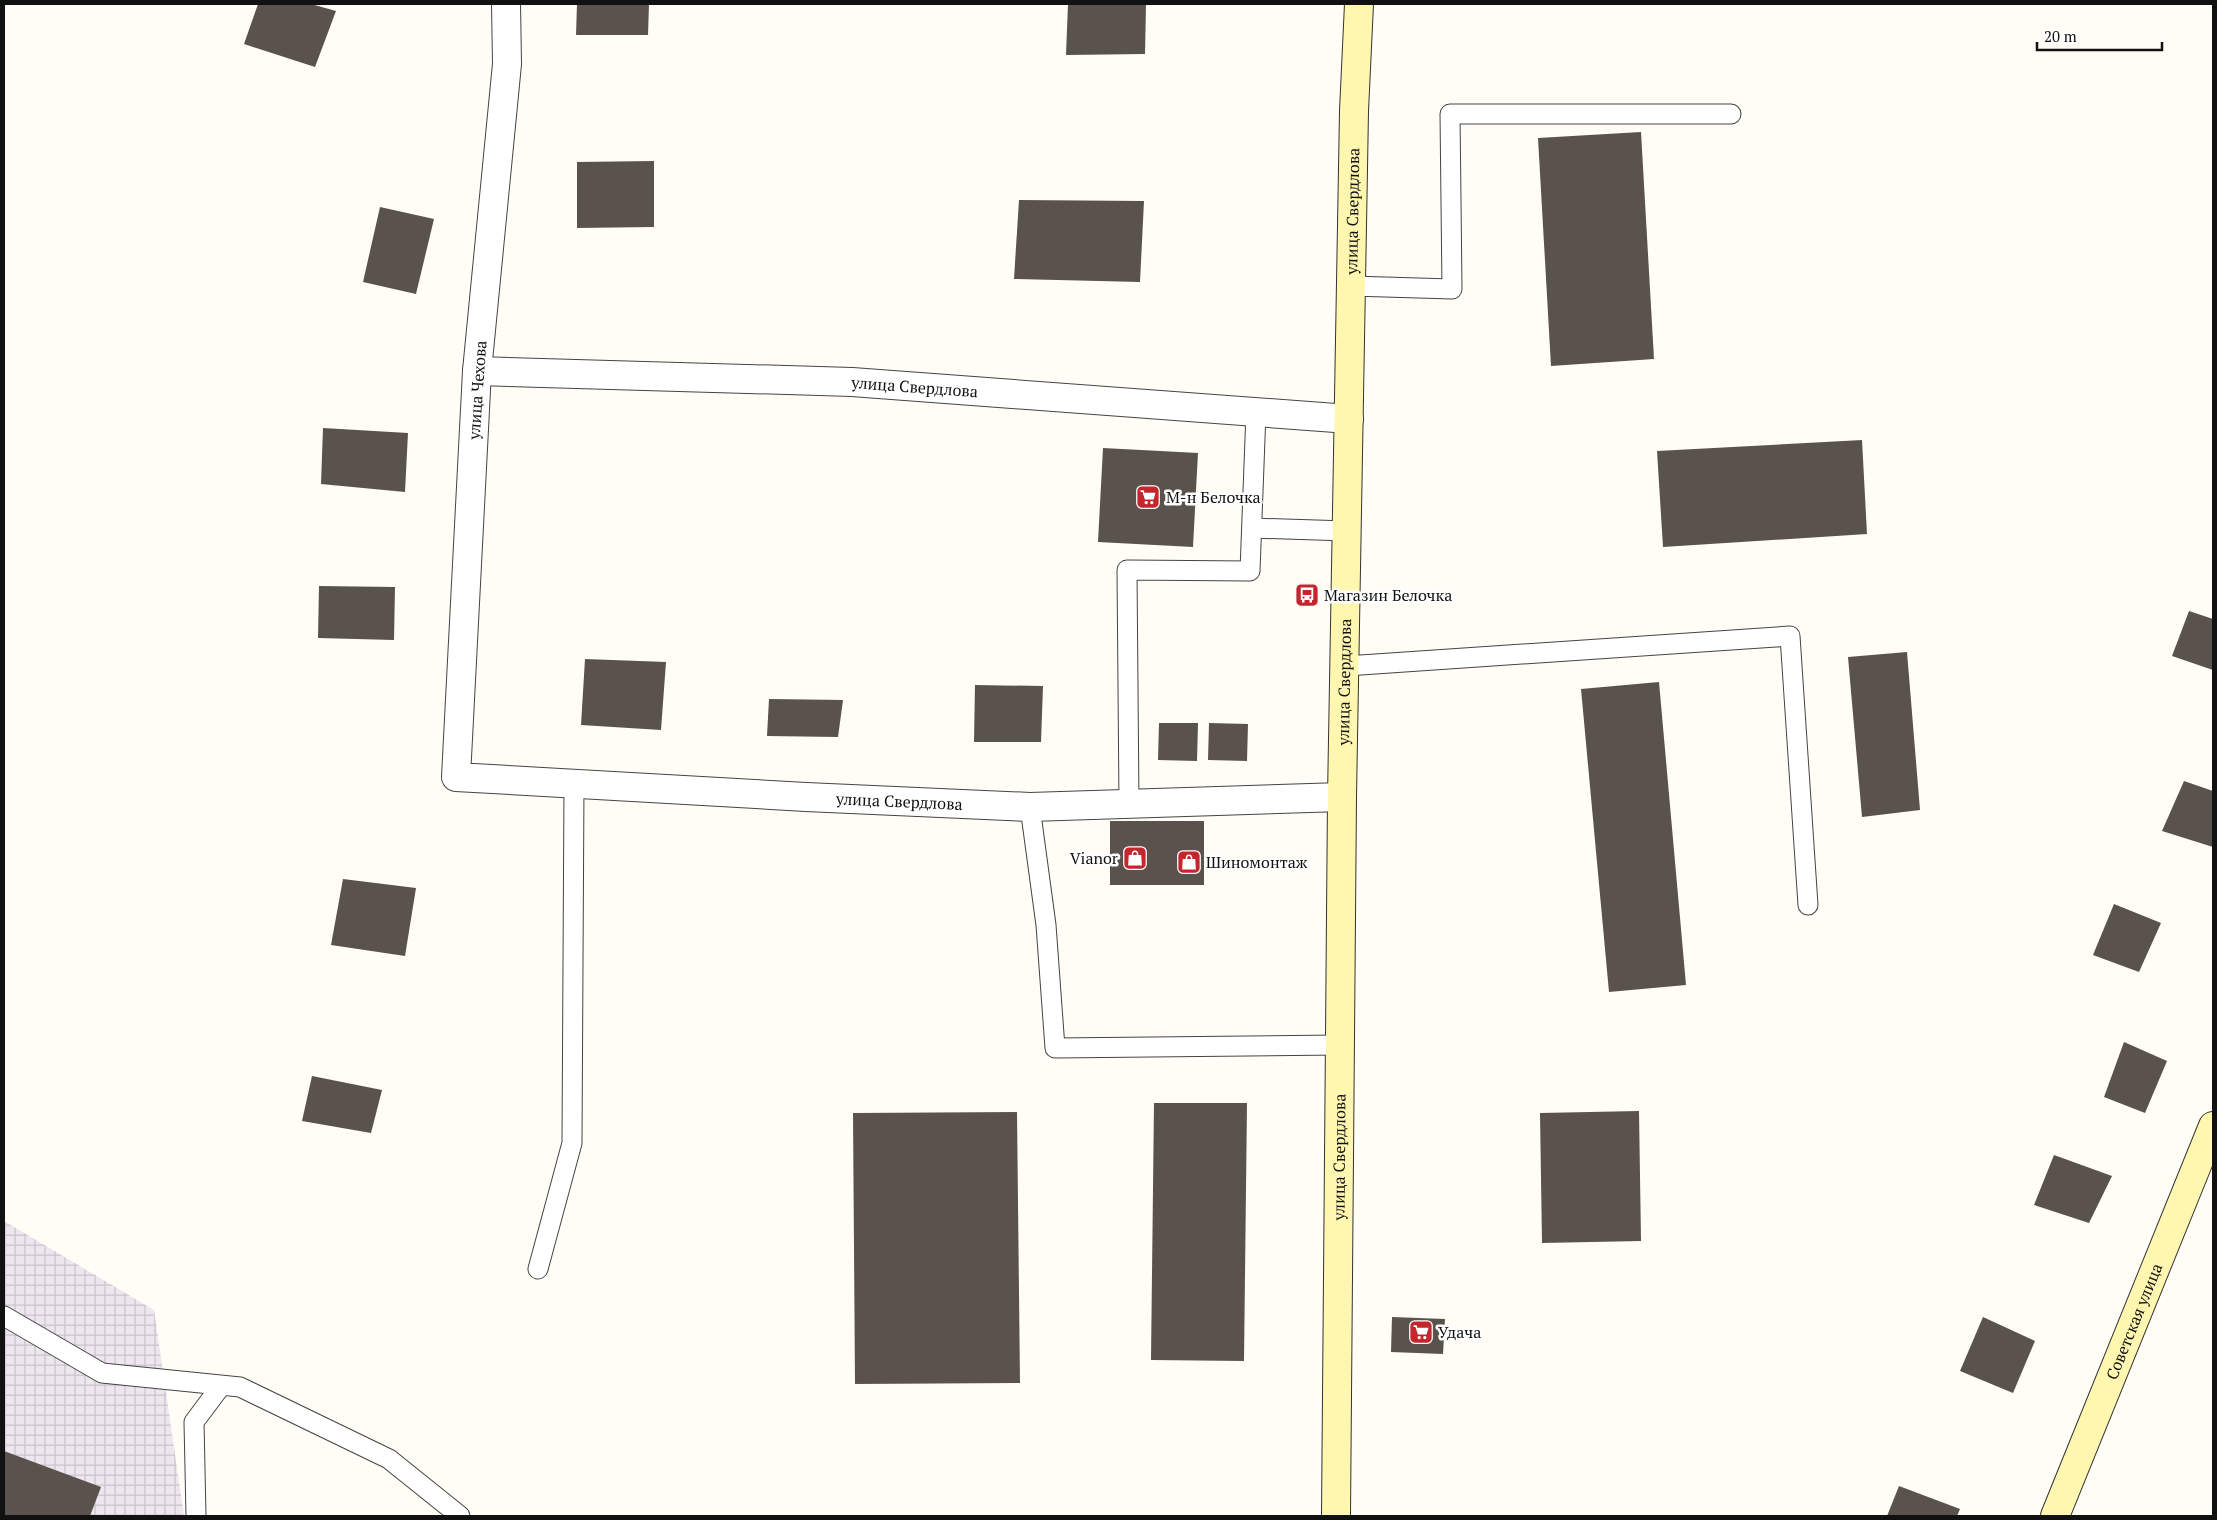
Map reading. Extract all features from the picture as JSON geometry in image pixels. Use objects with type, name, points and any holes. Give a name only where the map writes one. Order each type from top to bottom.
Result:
[{"type":"main road","name":"улица Свердлова","points":[[1336,1516],[1342,797],[1346,666],[1354,111],[1359,4]]},
{"type":"main road","name":"Советская улица","points":[[2054,1516],[2213,1126]]},
{"type":"street","name":"улица Чехова","points":[[456,778],[477,371],[507,64],[506,4]]},
{"type":"street","name":"улица Свердлова","points":[[477,371],[852,382],[1349,419]]},
{"type":"street","name":"улица Свердлова","points":[[456,778],[1030,807],[1342,797]]},
{"type":"lane","points":[[1351,286],[1452,289],[1450,114],[1731,114]]},
{"type":"lane","points":[[1129,804],[1127,570],[1250,571],[1256,412]]},
{"type":"lane","points":[[1252,528],[1348,531]]},
{"type":"lane","points":[[1346,666],[1790,636],[1808,905]]},
{"type":"lane","points":[[538,1269],[572,1143],[574,784]]},
{"type":"lane","points":[[1030,807],[1046,925],[1055,1048],[1340,1045]]},
{"type":"lane","points":[[4,1316],[102,1373],[240,1387],[389,1459],[460,1516]]},
{"type":"lane","points":[[196,1516],[194,1422],[221,1386]]},
{"type":"shaded area","points":[[4,1221],[154,1310],[184,1516],[4,1516]]},
{"type":"building","points":[[258,4],[311,4],[336,11],[315,67],[244,44]]},
{"type":"building","points":[[577,4],[649,4],[648,35],[576,35]]},
{"type":"building","points":[[1068,4],[1146,4],[1145,54],[1066,55]]},
{"type":"building","points":[[1641,132],[1654,359],[1551,366],[1538,138]]},
{"type":"building","points":[[654,161],[654,227],[577,228],[577,162]]},
{"type":"building","points":[[1019,200],[1144,201],[1140,282],[1014,279]]},
{"type":"building","points":[[380,207],[434,219],[416,294],[363,282]]},
{"type":"building","points":[[323,428],[408,433],[405,492],[321,484]]},
{"type":"building","points":[[1862,440],[1867,534],[1663,547],[1657,451]]},
{"type":"building","name":"М-н Белочка","points":[[1103,448],[1198,453],[1193,547],[1098,542]]},
{"type":"building","points":[[319,586],[395,587],[394,640],[318,638]]},
{"type":"building","points":[[2189,611],[2213,619],[2213,670],[2172,656]]},
{"type":"building","points":[[1907,652],[1920,810],[1862,817],[1848,657]]},
{"type":"building","points":[[585,659],[666,662],[661,730],[581,725]]},
{"type":"building","points":[[1659,682],[1686,985],[1609,992],[1581,689]]},
{"type":"building","points":[[975,685],[1043,686],[1041,742],[974,742]]},
{"type":"building","points":[[769,699],[843,700],[838,737],[767,736]]},
{"type":"building","points":[[1159,723],[1198,723],[1197,761],[1158,760]]},
{"type":"building","points":[[1209,723],[1248,724],[1247,761],[1208,760]]},
{"type":"building","points":[[2184,781],[2213,791],[2213,847],[2162,831]]},
{"type":"building","points":[[1110,821],[1204,821],[1204,885],[1110,885]]},
{"type":"building","points":[[343,879],[416,888],[405,956],[331,945]]},
{"type":"building","points":[[2114,904],[2161,923],[2139,972],[2093,955]]},
{"type":"building","points":[[2124,1042],[2167,1061],[2145,1113],[2104,1097]]},
{"type":"building","points":[[312,1076],[382,1090],[371,1133],[302,1121]]},
{"type":"building","points":[[1154,1103],[1247,1103],[1244,1361],[1151,1360]]},
{"type":"building","points":[[1639,1111],[1641,1241],[1542,1243],[1540,1113]]},
{"type":"building","points":[[1017,1112],[1020,1383],[855,1384],[853,1113]]},
{"type":"building","points":[[2054,1155],[2112,1176],[2089,1223],[2034,1205]]},
{"type":"building","points":[[1392,1317],[1445,1319],[1443,1354],[1391,1352]]},
{"type":"building","points":[[1983,1317],[2035,1341],[2013,1393],[1960,1371]]},
{"type":"building","points":[[4,1451],[101,1487],[90,1516],[4,1516]]},
{"type":"building","points":[[1899,1486],[1960,1509],[1957,1516],[1887,1516]]},
{"type":"place","name":"М-н Белочка","points":[[1148,497]]},
{"type":"place","name":"Магазин Белочка","points":[[1307,595]]},
{"type":"place","name":"Vianor","points":[[1135,858]]},
{"type":"place","name":"Шиномонтаж","points":[[1189,862]]},
{"type":"place","name":"Удача","points":[[1421,1332]]}]
